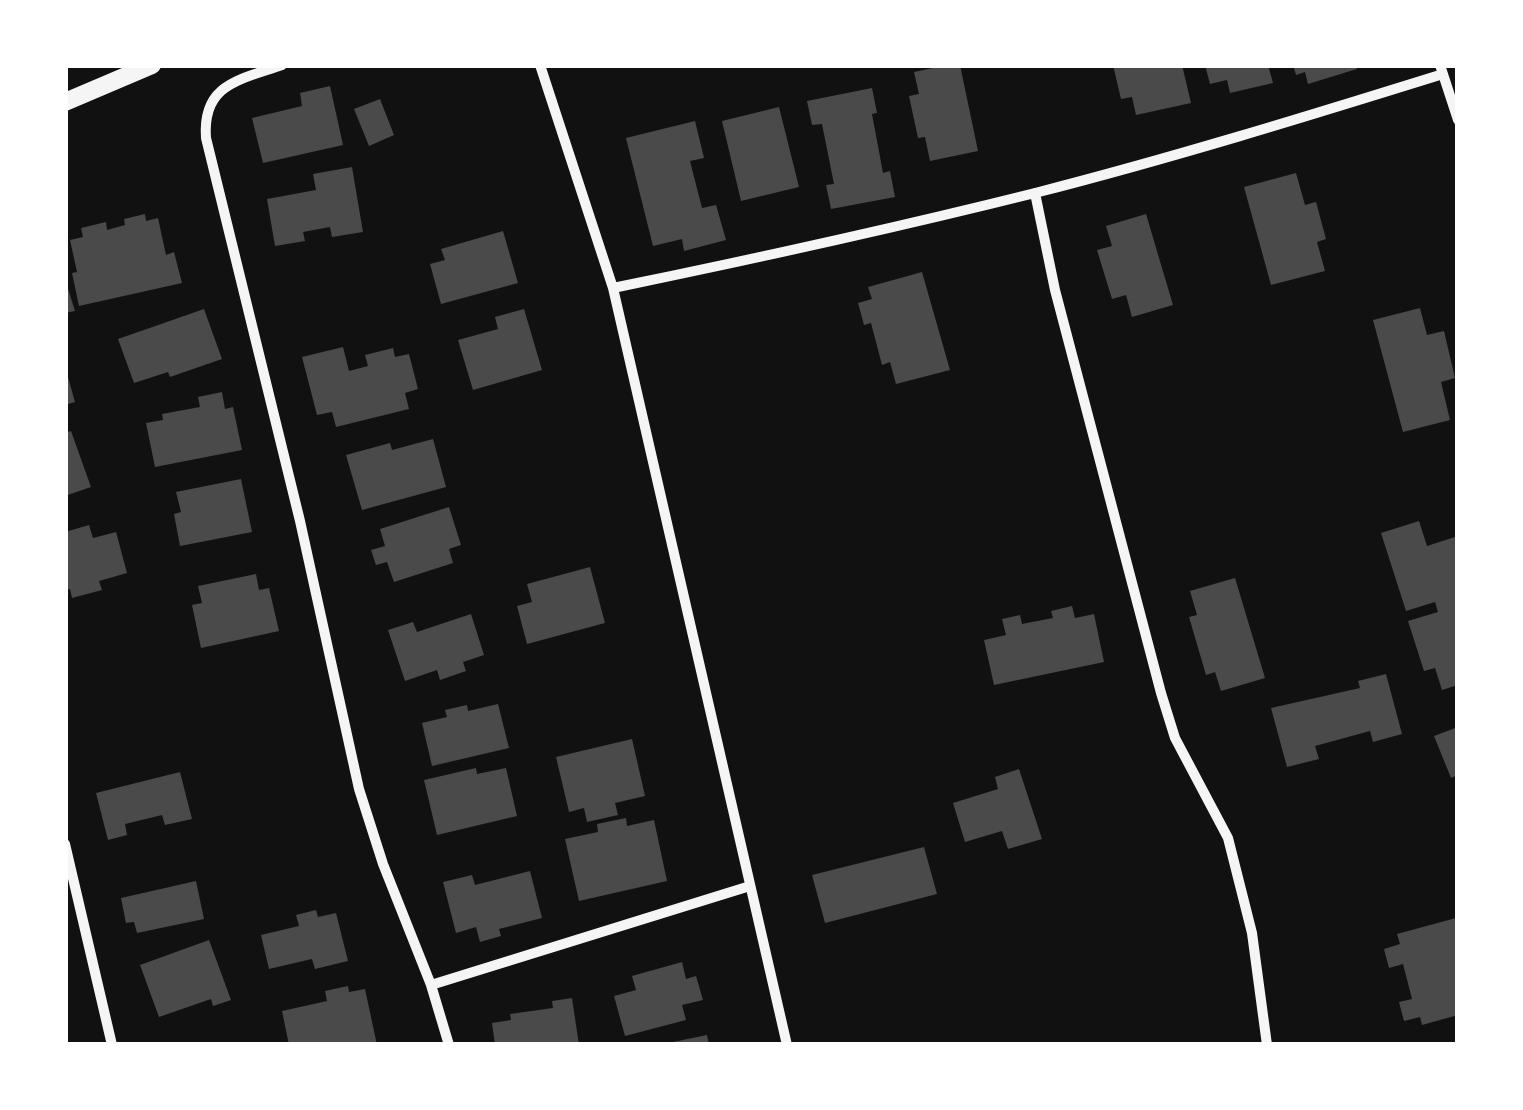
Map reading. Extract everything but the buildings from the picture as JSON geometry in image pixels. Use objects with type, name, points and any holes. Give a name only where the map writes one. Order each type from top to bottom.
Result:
[{"type":"street","points":[[65,102],[152,65]]},
{"type":"street","points":[[282,65],[220,91],[206,110],[206,138],[300,520],[360,789],[449,1045]]},
{"type":"street","points":[[540,65],[613,288],[787,1045]]},
{"type":"street","points":[[613,288],[1036,193],[1268,128],[1442,70],[1458,120]]},
{"type":"street","points":[[1036,193],[1055,290],[1161,693],[1175,738],[1228,838],[1238,872],[1252,934],[1267,1045]]},
{"type":"street","points":[[65,844],[112,1045]]},
{"type":"street","points":[[431,985],[750,886]]}]
